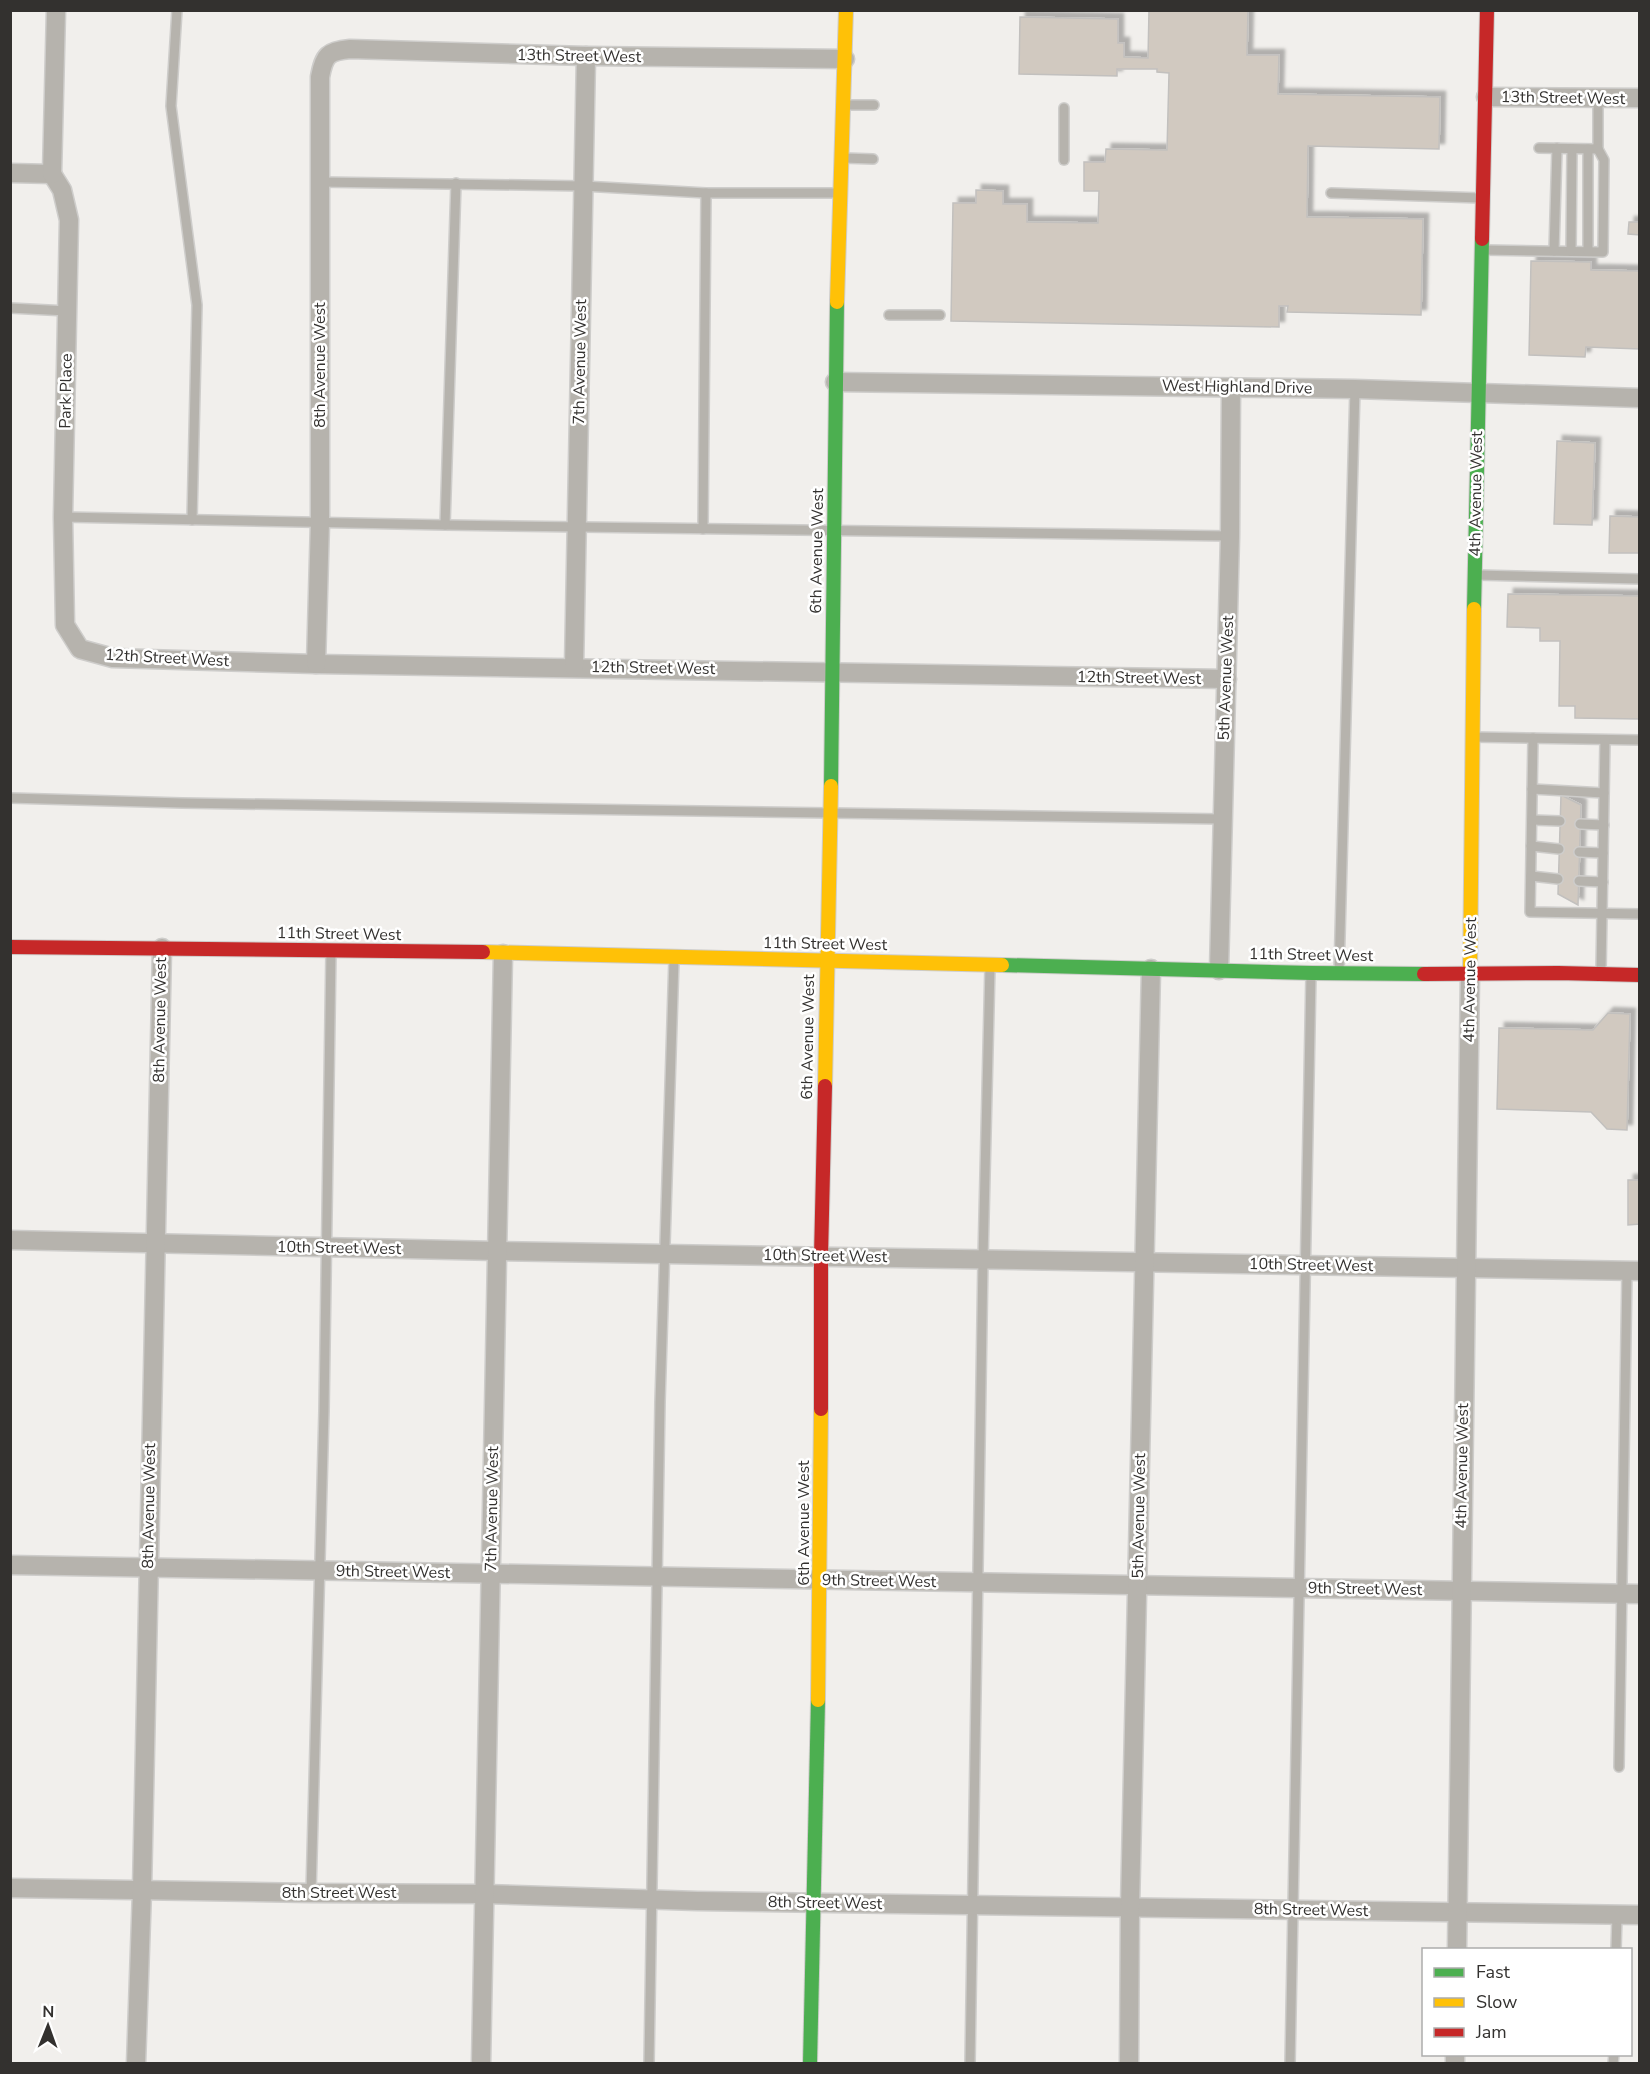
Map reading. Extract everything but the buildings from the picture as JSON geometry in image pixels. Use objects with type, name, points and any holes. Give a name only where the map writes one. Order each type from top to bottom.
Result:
[{"type":"street","points":[[10,173],[52,174],[56,10]]},
{"type":"street","name":"6th Avenue West","points":[[810,2064],[820,1580],[820,1256],[831,813],[835,382],[846,10]]},
{"type":"street","name":"4th Avenue West","points":[[1457,1948],[1474,575],[1486,97],[1486,10]]},
{"type":"street","name":"13th Street West","points":[[322,66],[326,57],[334,50],[350,49],[586,56],[845,59]]},
{"type":"street","name":"7th Avenue West","points":[[574,667],[586,56]]},
{"type":"street","name":"8th Avenue West","points":[[316,664],[320,522],[320,77],[322,66]]},
{"type":"street","name":"13th Street West","points":[[1486,97],[1640,98]]},
{"type":"street","name":"Park Place","points":[[52,174],[62,190],[69,220],[63,517],[65,625],[80,649]]},
{"type":"street","name":"West Highland Drive","points":[[835,382],[1355,389],[1640,398]]},
{"type":"street","name":"5th Avenue West","points":[[1219,970],[1230,536],[1231,387]]},
{"type":"street","name":"12th Street West","points":[[80,649],[113,658],[316,664],[1227,679]]},
{"type":"street","name":"11th Street West","points":[[10,947],[331,950],[1311,973],[1640,975]]},
{"type":"street","name":"8th Avenue West","points":[[136,2064],[142,1890],[162,948]]},
{"type":"street","name":"7th Avenue West","points":[[481,2064],[503,954]]},
{"type":"street","name":"5th Avenue West","points":[[1129,2064],[1130,1907],[1151,969]]},
{"type":"street","name":"10th Street West","points":[[10,1240],[1633,1271]]},
{"type":"street","name":"9th Street West","points":[[10,1565],[1640,1594]]},
{"type":"street","name":"8th Street West","points":[[10,1888],[484,1894],[814,1903],[1640,1916]]},
{"type":"lane","points":[[177,10],[171,106],[197,305],[192,520]]},
{"type":"lane","points":[[1588,251],[1598,98]]},
{"type":"lane","points":[[843,105],[874,105]]},
{"type":"lane","points":[[1064,160],[1065,108]]},
{"type":"lane","points":[[1482,250],[1603,252],[1604,160],[1593,149],[1539,148]]},
{"type":"lane","points":[[1554,250],[1557,148]]},
{"type":"lane","points":[[1571,251],[1572,148]]},
{"type":"lane","points":[[841,158],[873,159]]},
{"type":"lane","points":[[320,182],[583,186],[706,193],[840,193]]},
{"type":"lane","points":[[445,525],[456,183]]},
{"type":"lane","points":[[703,529],[706,193]]},
{"type":"lane","points":[[1331,193],[1483,198]]},
{"type":"lane","points":[[10,308],[67,311]]},
{"type":"lane","points":[[889,315],[940,315]]},
{"type":"lane","points":[[1339,973],[1355,389]]},
{"type":"lane","points":[[63,517],[1230,536]]},
{"type":"lane","points":[[1474,575],[1640,579]]},
{"type":"lane","points":[[1473,737],[1640,740]]},
{"type":"lane","points":[[1533,738],[1530,912],[1640,914]]},
{"type":"lane","points":[[1601,974],[1605,740]]},
{"type":"lane","points":[[1532,789],[1604,793]]},
{"type":"lane","points":[[10,798],[182,803],[1222,819]]},
{"type":"lane","points":[[1532,820],[1560,820]]},
{"type":"lane","points":[[1580,824],[1604,825]]},
{"type":"lane","points":[[1531,846],[1559,849]]},
{"type":"lane","points":[[1580,852],[1603,852]]},
{"type":"lane","points":[[1531,876],[1558,879]]},
{"type":"lane","points":[[1579,881],[1603,882]]},
{"type":"lane","points":[[311,1893],[320,1570],[331,950]]},
{"type":"lane","points":[[649,2064],[664,1254],[674,957]]},
{"type":"lane","points":[[970,2064],[990,964]]},
{"type":"lane","points":[[1290,2064],[1311,973]]},
{"type":"lane","points":[[1619,1767],[1621,1594],[1633,1271]]},
{"type":"lane","points":[[1616,1948],[1617,1915]]},
{"type":"traffic: fast","points":[[1474,609],[1482,239]]},
{"type":"traffic: fast","points":[[831,786],[837,302]]},
{"type":"traffic: fast","points":[[1002,965],[1424,974]]},
{"type":"traffic: fast","points":[[810,2064],[818,1700]]},
{"type":"traffic: slow","points":[[837,302],[846,10]]},
{"type":"traffic: slow","points":[[1470,973],[1474,609]]},
{"type":"traffic: slow","points":[[825,1086],[831,786]]},
{"type":"traffic: slow","points":[[483,952],[1002,965]]},
{"type":"traffic: slow","points":[[818,1700],[821,1409]]},
{"type":"traffic: jam","points":[[1482,239],[1487,10]]},
{"type":"traffic: jam","points":[[10,947],[483,952]]},
{"type":"traffic: jam","points":[[1424,974],[1640,975]]},
{"type":"traffic: jam","points":[[821,1409],[821,1256],[825,1086]]}]
